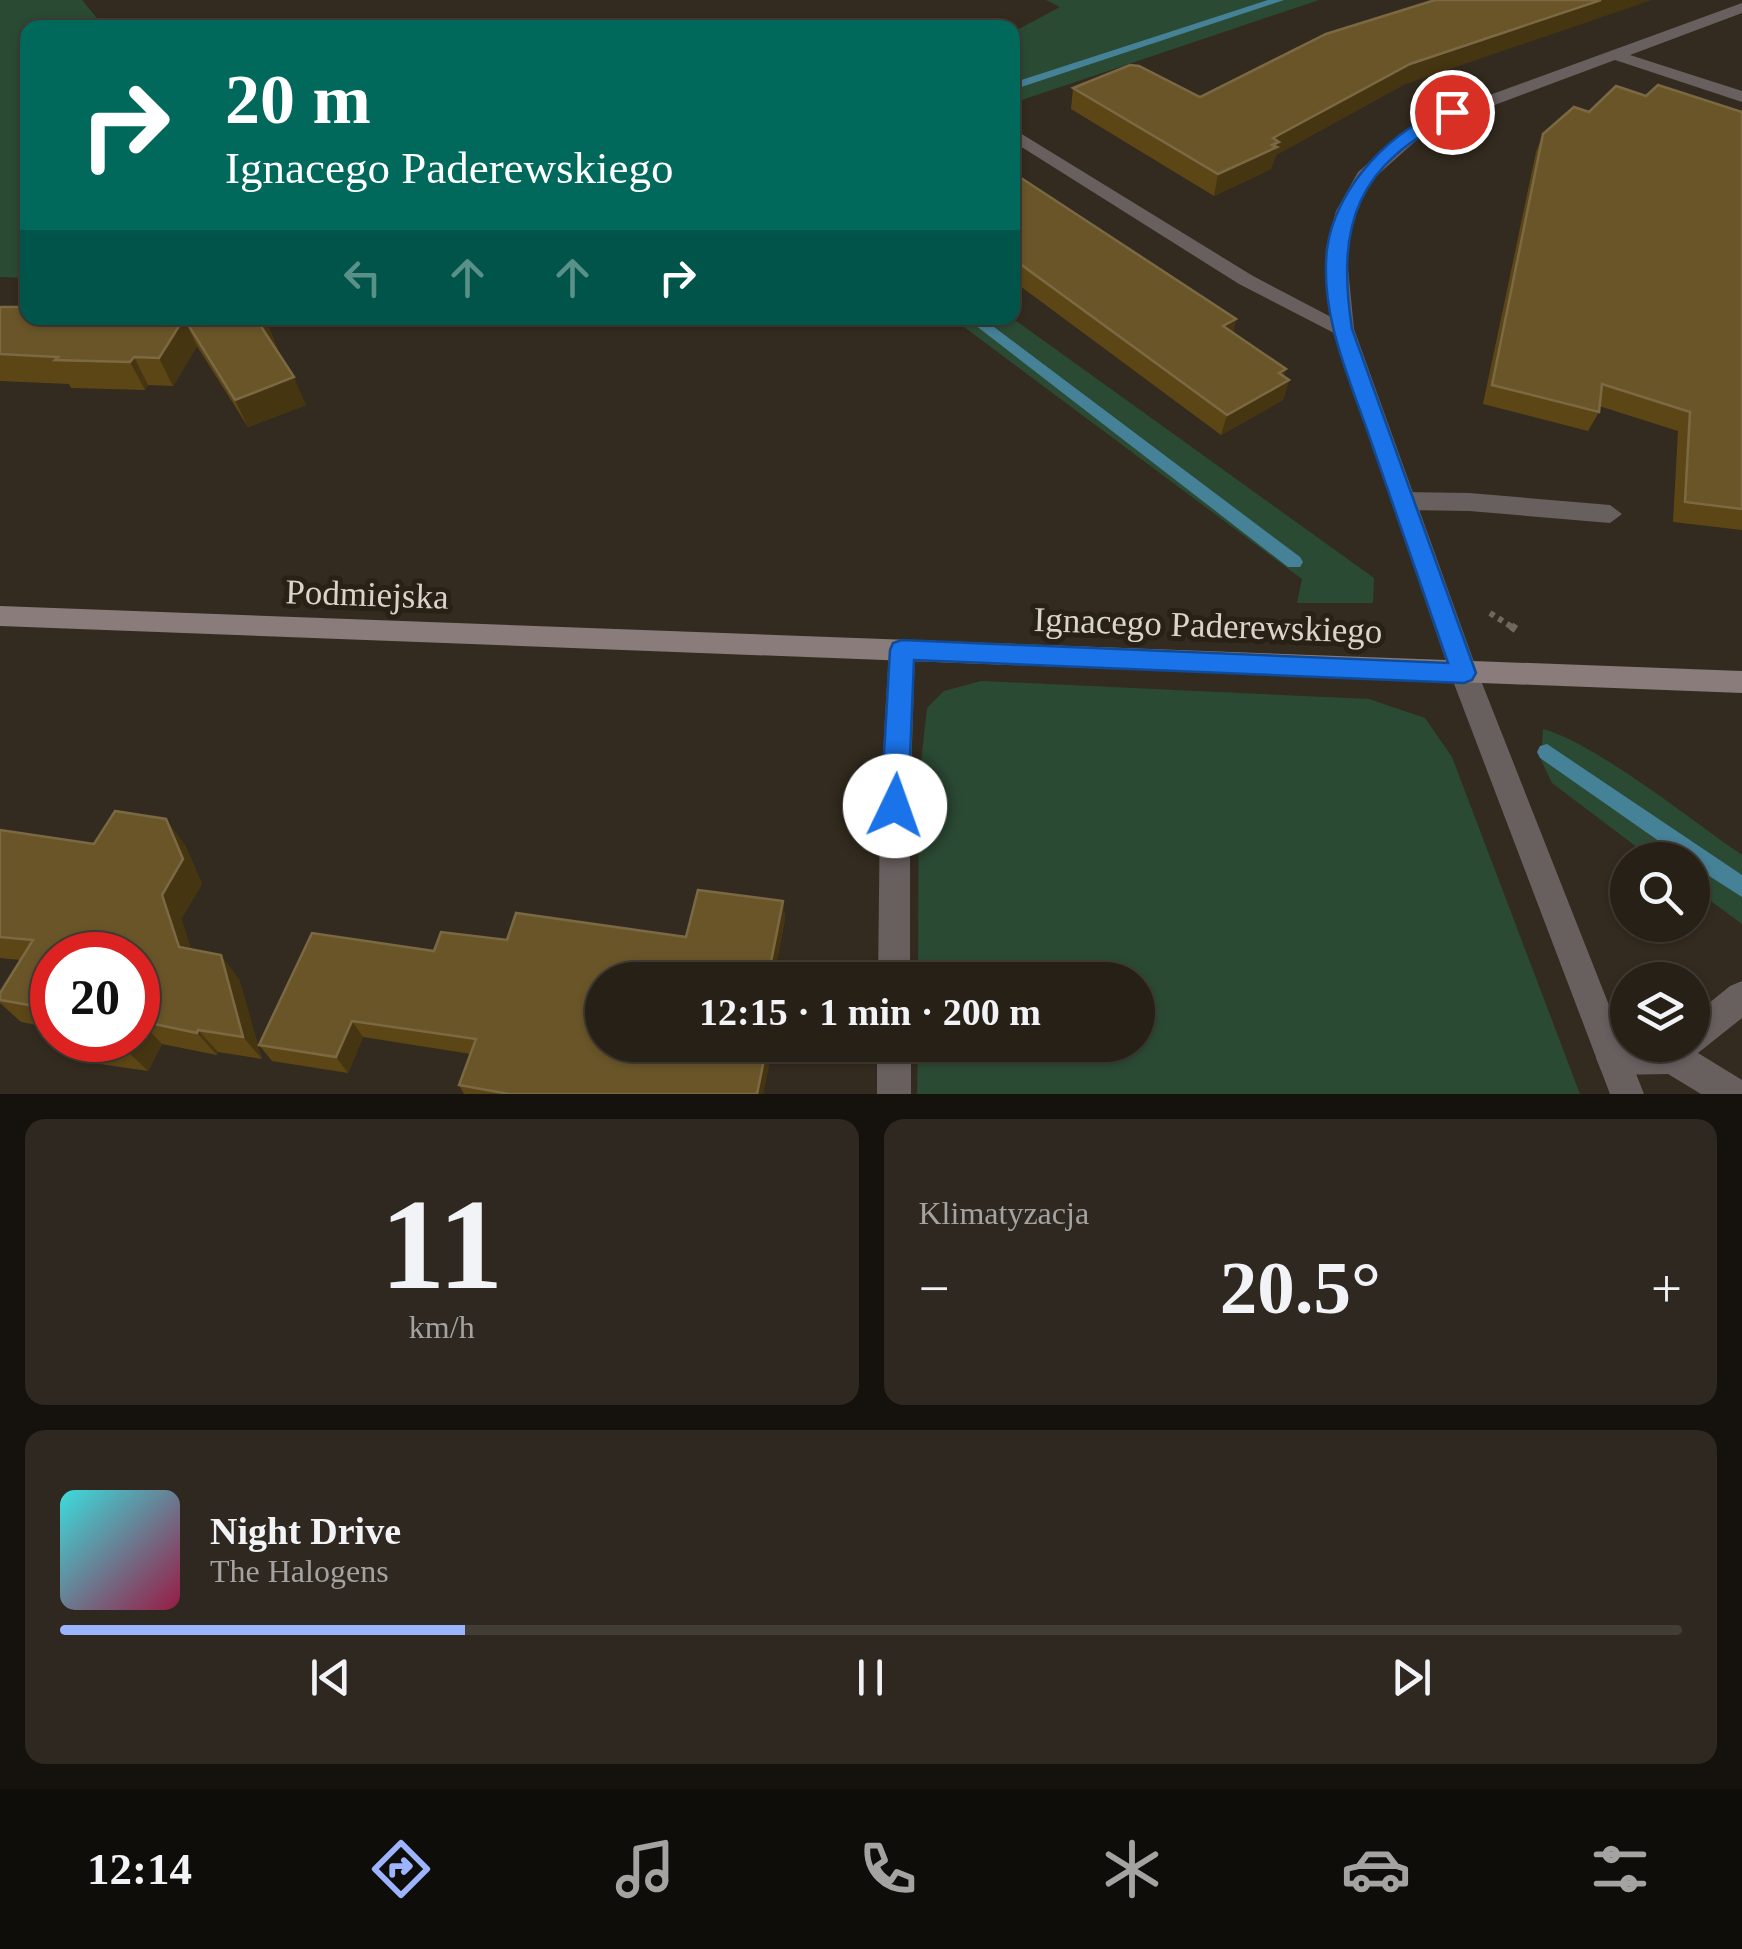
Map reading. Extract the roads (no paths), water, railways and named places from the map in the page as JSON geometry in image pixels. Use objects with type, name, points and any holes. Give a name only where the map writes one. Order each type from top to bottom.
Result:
[{"type":"street","points":[[1610,1050],[1464,673],[1342,329],[1336,248],[1346,211],[1366,176],[1422,126],[1742,8]]},
{"type":"street","points":[[1615,55],[1742,97]]},
{"type":"street","points":[[1020,138],[1246,280],[1342,329]]},
{"type":"street","points":[[1403,501],[1469,502],[1610,514]]},
{"type":"street","name":"Podmiejska","points":[[0,616],[732,643]]},
{"type":"street","name":"Ignacego Paderewskiego","points":[[732,643],[1742,682]]},
{"type":"street","points":[[894,962],[895,806],[902,650]]},
{"type":"street","points":[[1710,1024],[1742,997]]},
{"type":"street","points":[[894,1062],[894,1094]]},
{"type":"street","points":[[1615,1062],[1627,1094]]},
{"type":"street","points":[[1699,1062],[1733,1094]]},
{"type":"waterway","points":[[1020,84],[1279,0]]},
{"type":"waterway","points":[[982,325],[1294,562]]},
{"type":"waterway","points":[[1547,752],[1742,887]]}]
